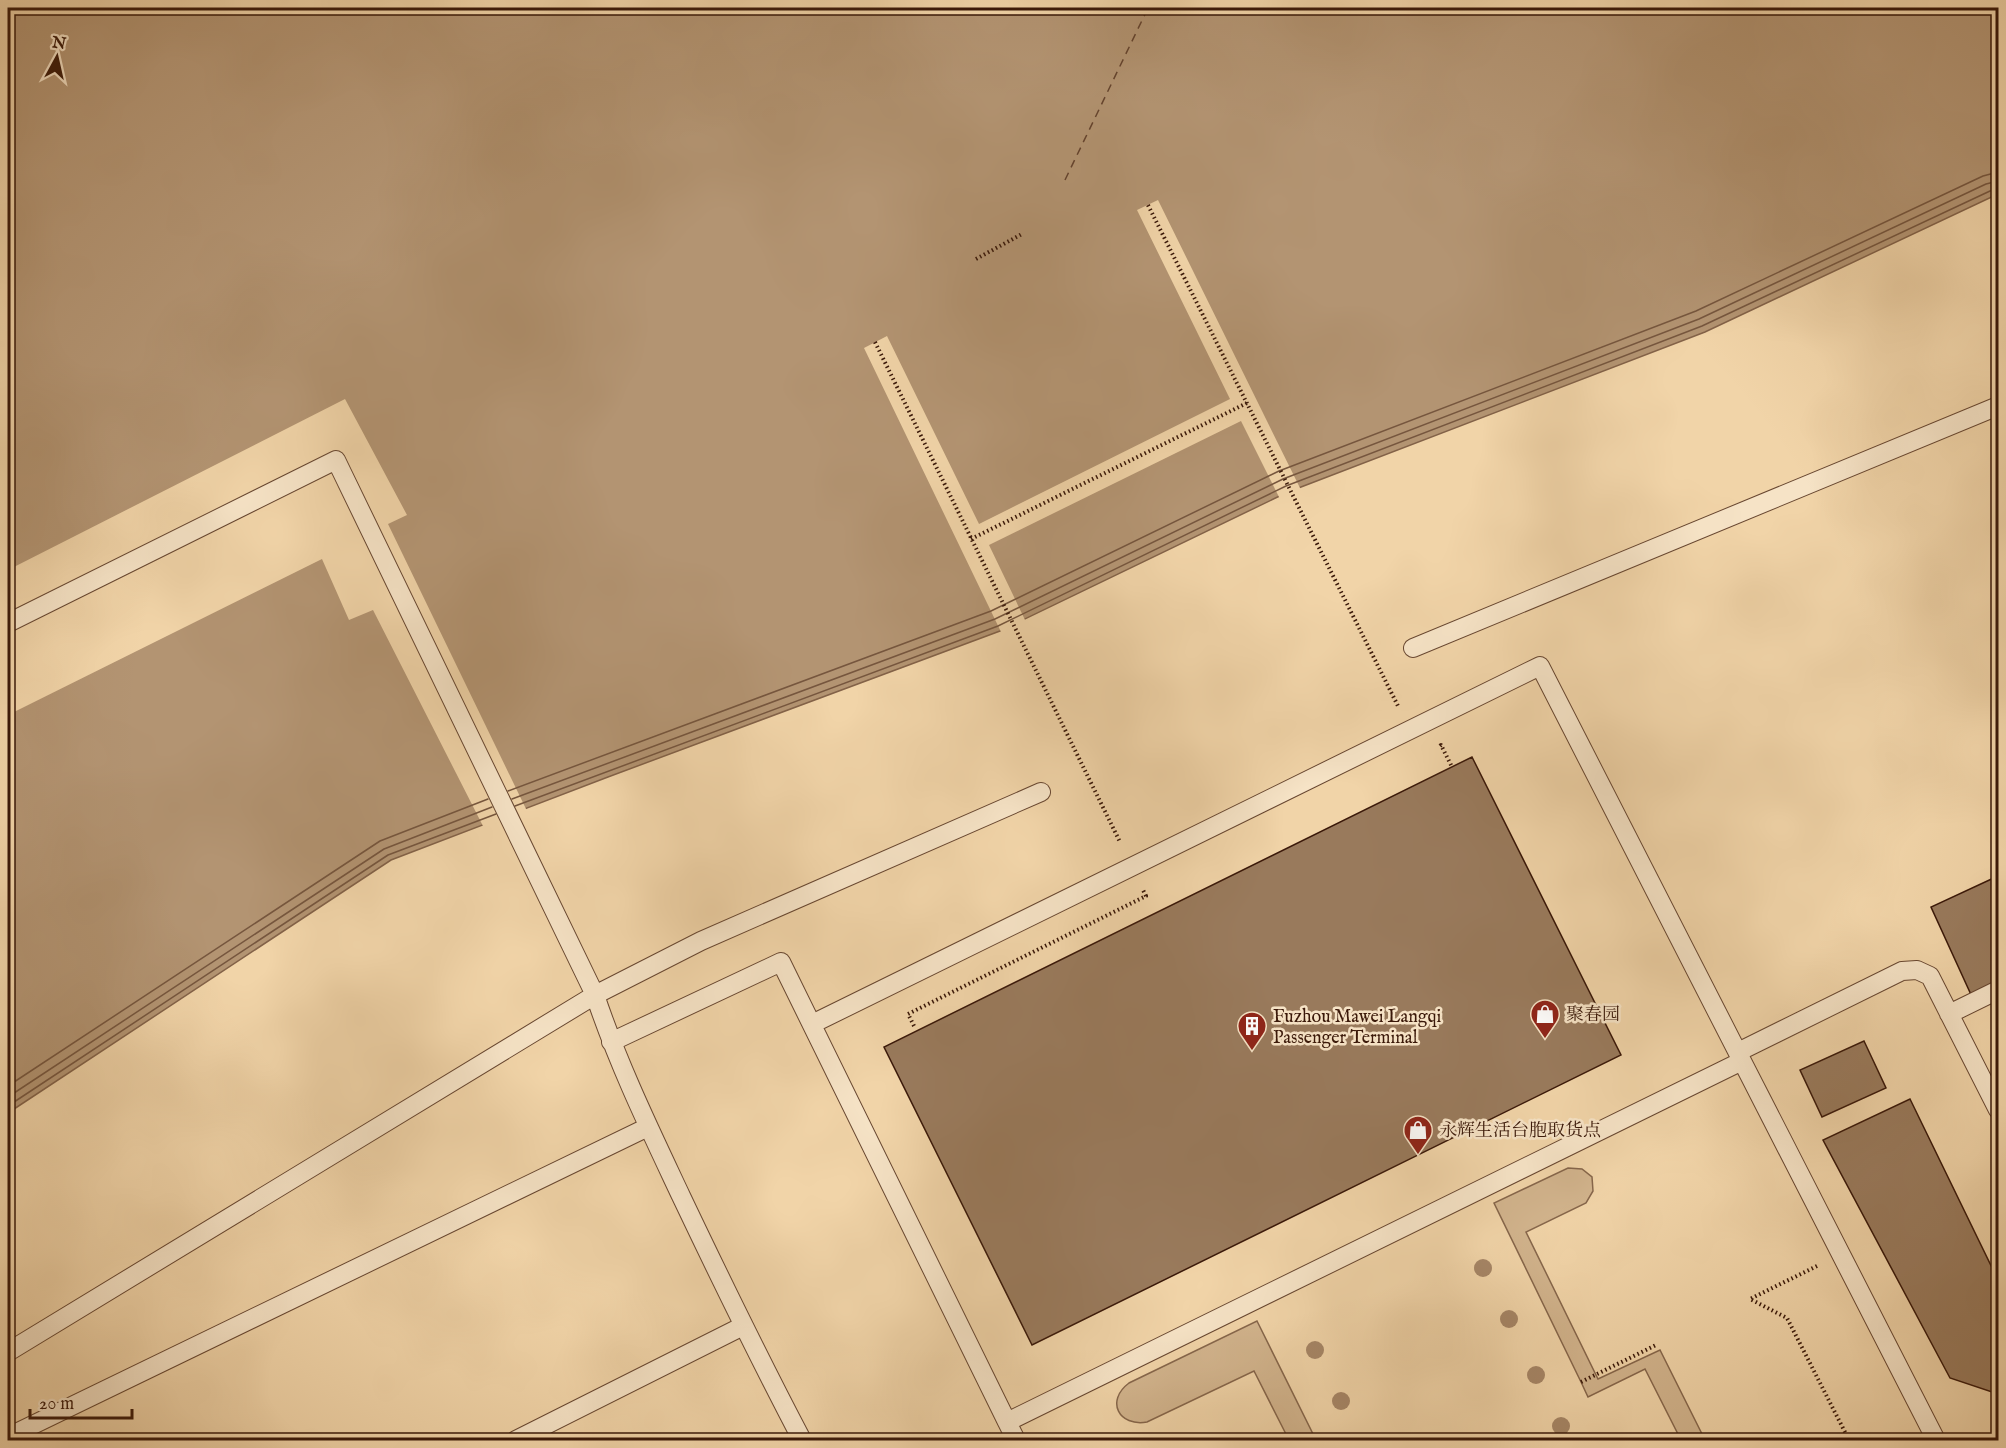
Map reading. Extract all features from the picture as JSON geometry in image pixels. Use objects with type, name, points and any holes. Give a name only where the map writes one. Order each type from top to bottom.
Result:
[{"type":"lane","points":[[1413,648],[1998,406]]},
{"type":"lane","points":[[8,623],[336,460],[595,995],[611,1042],[648,1127],[743,1326],[802,1440]]},
{"type":"lane","points":[[812,1024],[1540,666],[1936,1440]]},
{"type":"lane","points":[[8,1352],[595,995],[701,942],[1041,792]]},
{"type":"lane","points":[[611,1042],[781,962],[1016,1440]]},
{"type":"lane","points":[[1007,1422],[1740,1057],[1902,972],[1917,970],[1930,976],[1998,1110]]},
{"type":"lane","points":[[1949,1014],[1998,990]]},
{"type":"lane","points":[[11,1434],[648,1127]]},
{"type":"lane","points":[[516,1440],[743,1326]]},
{"type":"path","points":[[1148,205],[1356,623]]},
{"type":"path","points":[[976,259],[1022,234]]},
{"type":"path","points":[[875,342],[1146,896],[908,1014],[914,1026]]},
{"type":"path","points":[[971,539],[1247,403]]},
{"type":"path","points":[[1841,1254],[1750,1299],[1787,1318],[1849,1440]]},
{"type":"path","points":[[1581,1382],[1656,1345]]},
{"type":"shaded area","points":[[1568,1168],[1582,1169],[1592,1177],[1593,1191],[1586,1203],[1526,1232],[1598,1379],[1660,1350],[1705,1440],[1681,1440],[1645,1369],[1588,1397],[1494,1203]]},
{"type":"shaded area","points":[[1257,1321],[1316,1440],[1289,1440],[1254,1371],[1147,1422],[1129,1421],[1118,1411],[1118,1397],[1129,1383]]},
{"type":"water","points":[[8,8],[1998,8],[1998,194],[1705,332],[1288,492],[1000,631],[391,860],[8,1113]]},
{"type":"pier","points":[[1158,200],[1301,490],[1280,499],[1241,421],[989,545],[1026,622],[1002,634],[864,348],[887,336],[979,524],[1230,399],[1137,210]]},
{"type":"pier","points":[[345,399],[407,515],[388,524],[527,811],[484,828],[373,610],[349,620],[322,559],[8,715],[8,570]]},
{"type":"building","name":"Fuzhou Mawei Langqi Passenger Terminal","points":[[1472,757],[1621,1055],[1032,1345],[884,1047]]},
{"type":"building","points":[[1998,876],[1998,987],[1973,999],[1931,907]]},
{"type":"building","points":[[1864,1041],[1886,1088],[1822,1117],[1800,1070]]},
{"type":"building","points":[[1910,1099],[1998,1280],[1998,1394],[1950,1378],[1823,1140]]},
{"type":"ferry route","points":[[1065,180],[1148,8]]},
{"type":"place","name":"聚春园","points":[[1545,1040]]},
{"type":"place","name":"Fuzhou Mawei Langqi Passenger Terminal","points":[[1252,1052]]},
{"type":"place","name":"永辉生活台胞取货点","points":[[1418,1156]]}]
